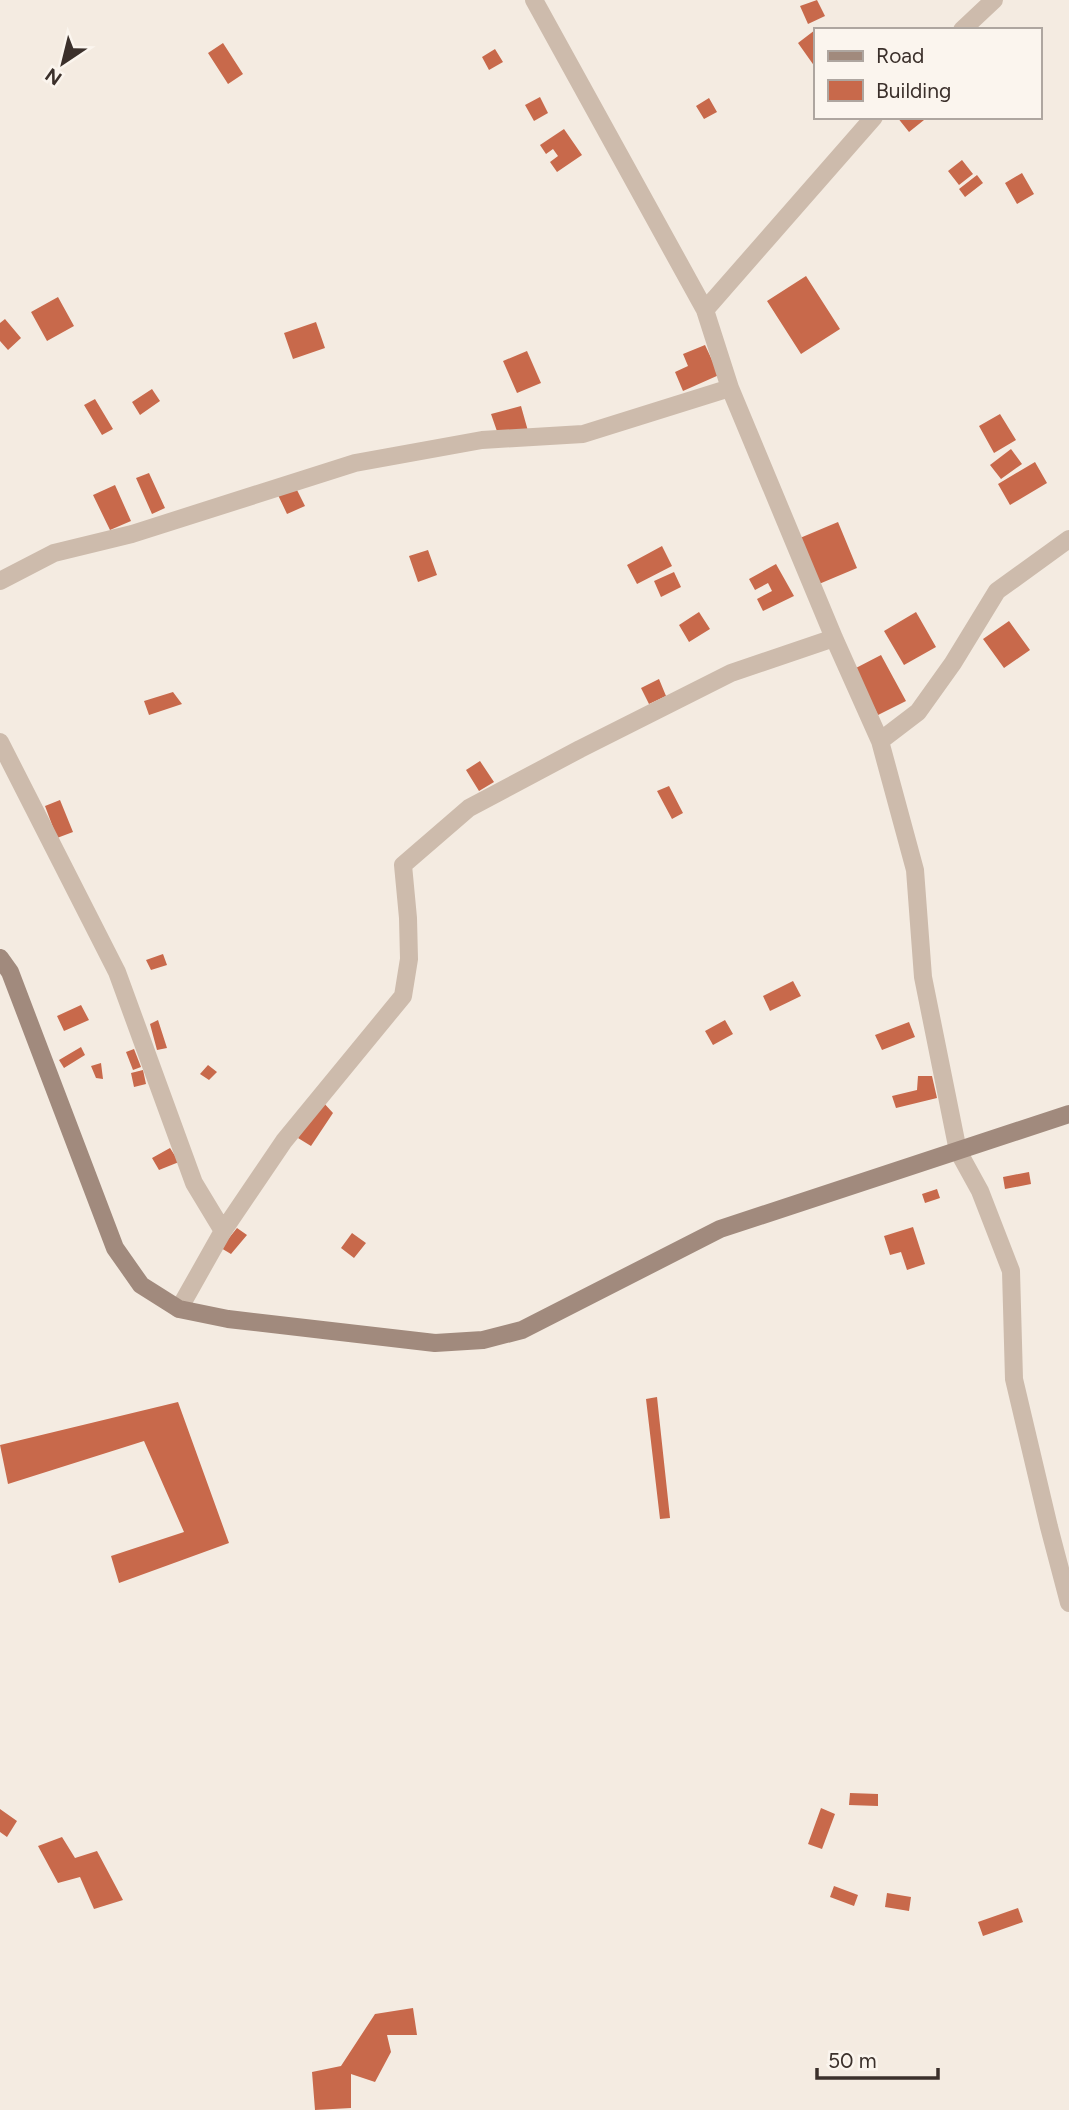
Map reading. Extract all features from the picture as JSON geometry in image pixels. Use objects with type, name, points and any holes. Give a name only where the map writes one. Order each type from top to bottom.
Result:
[{"type":"main road","points":[[0,958],[10,972],[115,1248],[141,1285],[179,1309],[228,1319],[435,1343],[483,1340],[522,1330],[720,1229],[1069,1114]]},
{"type":"street","points":[[534,0],[705,310],[730,388],[880,741],[915,870],[923,977],[958,1151],[980,1191],[1011,1270],[1014,1379],[1069,1603]]},
{"type":"street","points":[[964,28],[994,0]]},
{"type":"street","points":[[705,310],[872,119]]},
{"type":"street","points":[[0,581],[54,553],[132,534],[355,463],[482,440],[583,435],[730,388]]},
{"type":"street","points":[[880,741],[918,712],[953,663],[997,591],[1069,539]]},
{"type":"street","points":[[179,1309],[223,1231],[284,1141],[403,996],[409,959],[403,865],[469,808],[580,749],[730,673],[834,638]]},
{"type":"street","points":[[0,742],[117,972],[194,1183],[223,1231]]},
{"type":"building","points":[[817,0],[825,16],[808,24],[800,6]]},
{"type":"building","points":[[814,31],[814,66],[798,43]]},
{"type":"building","points":[[223,43],[243,74],[228,84],[208,53]]},
{"type":"building","points":[[495,49],[503,62],[489,70],[482,57]]},
{"type":"building","points":[[540,97],[548,113],[534,121],[525,105]]},
{"type":"building","points":[[709,98],[717,112],[704,119],[696,106]]},
{"type":"building","points":[[899,119],[924,120],[909,132]]},
{"type":"building","points":[[564,129],[582,155],[557,172],[550,162],[558,156],[553,149],[546,154],[540,145]]},
{"type":"building","points":[[962,160],[973,174],[959,185],[948,171]]},
{"type":"building","points":[[1022,173],[1034,194],[1017,204],[1005,183]]},
{"type":"building","points":[[977,175],[983,183],[965,197],[959,189]]},
{"type":"building","points":[[806,276],[840,329],[801,354],[767,301]]},
{"type":"building","points":[[58,297],[74,326],[47,341],[31,312]]},
{"type":"building","points":[[5,319],[21,338],[8,350],[0,341],[0,323]]},
{"type":"building","points":[[316,322],[325,348],[293,359],[284,333]]},
{"type":"building","points":[[705,345],[719,375],[683,391],[675,372],[688,366],[683,354]]},
{"type":"building","points":[[527,351],[541,383],[517,393],[503,361]]},
{"type":"building","points":[[152,389],[160,401],[140,415],[132,402]]},
{"type":"building","points":[[95,399],[113,429],[102,435],[84,405]]},
{"type":"building","points":[[521,406],[528,431],[499,437],[491,414]]},
{"type":"building","points":[[1000,414],[1016,440],[994,453],[979,426]]},
{"type":"building","points":[[1011,449],[1022,464],[1001,479],[990,465]]},
{"type":"building","points":[[1035,462],[1047,483],[1010,505],[998,484]]},
{"type":"building","points":[[149,473],[165,508],[152,514],[136,478]]},
{"type":"building","points":[[115,485],[131,521],[110,530],[93,495]]},
{"type":"building","points":[[296,488],[305,506],[287,514],[278,495]]},
{"type":"building","points":[[838,522],[857,568],[819,584],[800,538]]},
{"type":"building","points":[[662,546],[672,566],[637,584],[627,565]]},
{"type":"building","points":[[428,550],[437,575],[418,582],[409,556]]},
{"type":"building","points":[[776,564],[794,596],[763,611],[757,599],[772,591],[768,583],[755,590],[749,579]]},
{"type":"building","points":[[674,572],[681,587],[661,597],[654,581]]},
{"type":"building","points":[[699,612],[710,629],[689,642],[679,625]]},
{"type":"building","points":[[916,612],[936,647],[904,665],[884,631]]},
{"type":"building","points":[[1009,621],[1030,650],[1004,668],[983,639]]},
{"type":"building","points":[[881,655],[906,701],[878,715],[854,669]]},
{"type":"building","points":[[659,679],[666,696],[649,704],[641,688]]},
{"type":"building","points":[[173,692],[182,704],[149,715],[144,701]]},
{"type":"building","points":[[480,761],[494,782],[479,791],[466,770]]},
{"type":"building","points":[[669,786],[683,813],[672,819],[657,791]]},
{"type":"building","points":[[60,800],[73,832],[57,838],[45,806]]},
{"type":"building","points":[[163,954],[167,965],[151,970],[146,960]]},
{"type":"building","points":[[793,981],[801,996],[770,1011],[763,996]]},
{"type":"building","points":[[81,1005],[89,1020],[64,1031],[57,1016]]},
{"type":"building","points":[[158,1020],[167,1048],[157,1050],[150,1024]]},
{"type":"building","points":[[725,1020],[733,1034],[713,1045],[705,1031]]},
{"type":"building","points":[[909,1022],[915,1037],[882,1050],[875,1035]]},
{"type":"building","points":[[81,1047],[85,1055],[64,1068],[59,1060]]},
{"type":"building","points":[[134,1049],[141,1067],[133,1070],[126,1052]]},
{"type":"building","points":[[101,1063],[103,1079],[96,1078],[91,1066]]},
{"type":"building","points":[[208,1065],[217,1072],[209,1080],[200,1074]]},
{"type":"building","points":[[143,1070],[146,1084],[134,1087],[131,1073]]},
{"type":"building","points":[[918,1076],[932,1076],[937,1098],[896,1108],[892,1096],[917,1090]]},
{"type":"building","points":[[322,1101],[333,1113],[311,1146],[298,1138]]},
{"type":"building","points":[[170,1148],[179,1162],[159,1170],[152,1158]]},
{"type":"building","points":[[1029,1172],[1031,1184],[1005,1189],[1003,1177]]},
{"type":"building","points":[[937,1189],[940,1198],[925,1203],[922,1194]]},
{"type":"building","points":[[913,1227],[925,1264],[907,1270],[901,1252],[890,1255],[884,1236]]},
{"type":"building","points":[[237,1228],[247,1235],[231,1254],[221,1248]]},
{"type":"building","points":[[352,1233],[366,1243],[354,1258],[341,1248]]},
{"type":"building","points":[[657,1397],[670,1518],[660,1519],[646,1399]]},
{"type":"building","points":[[178,1402],[229,1543],[119,1583],[111,1556],[184,1532],[144,1441],[8,1484],[0,1445]]},
{"type":"building","points":[[850,1793],[878,1794],[878,1806],[849,1805]]},
{"type":"building","points":[[821,1808],[835,1814],[822,1849],[808,1844]]},
{"type":"building","points":[[0,1809],[17,1821],[7,1837],[0,1832]]},
{"type":"building","points":[[62,1837],[75,1858],[97,1851],[123,1900],[94,1909],[80,1877],[58,1883],[38,1846]]},
{"type":"building","points":[[834,1886],[858,1895],[854,1906],[830,1897]]},
{"type":"building","points":[[887,1893],[911,1897],[909,1911],[885,1907]]},
{"type":"building","points":[[1018,1908],[1023,1922],[983,1936],[978,1922]]},
{"type":"building","points":[[413,2008],[417,2035],[387,2035],[391,2052],[375,2082],[351,2074],[351,2108],[315,2110],[312,2072],[341,2066],[375,2014]]}]
